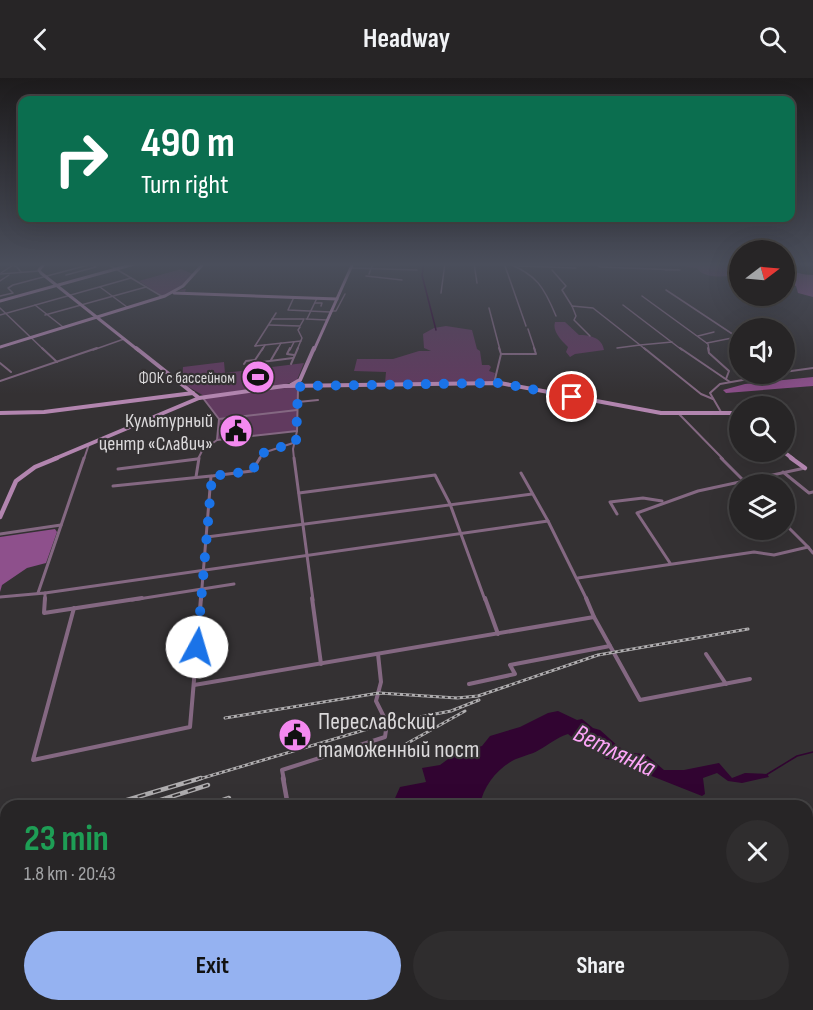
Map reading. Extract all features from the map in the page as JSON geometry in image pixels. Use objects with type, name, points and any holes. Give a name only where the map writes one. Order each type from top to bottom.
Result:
[{"type":"street","points":[[0,315],[30,306]]},
{"type":"street","points":[[37,306],[43,310],[45,315],[63,327]]},
{"type":"street","points":[[45,315],[80,306]]},
{"type":"street","points":[[83,306],[201,398],[219,418],[217,440]]},
{"type":"street","points":[[0,346],[133,306]]},
{"type":"street","points":[[290,306],[288,310],[319,312],[336,311],[338,306]]},
{"type":"street","points":[[291,364],[302,339],[298,330],[313,306]]},
{"type":"street","points":[[321,664],[293,449],[296,442],[299,385],[333,306]]},
{"type":"street","points":[[501,354],[536,354],[520,306]]},
{"type":"street","points":[[552,306],[556,316]]},
{"type":"street","points":[[572,306],[576,316],[574,320],[590,336]]},
{"type":"street","points":[[577,306],[593,308],[701,394],[714,399]]},
{"type":"street","points":[[625,306],[729,381]]},
{"type":"street","points":[[657,306],[707,344],[710,353],[729,371],[726,379]]},
{"type":"street","points":[[691,306],[737,337],[707,344]]},
{"type":"street","points":[[0,308],[57,362]]},
{"type":"street","points":[[489,308],[501,354],[494,383]]},
{"type":"street","points":[[276,313],[255,346],[302,339]]},
{"type":"street","points":[[272,319],[327,320]]},
{"type":"street","points":[[269,325],[300,326]]},
{"type":"street","points":[[698,336],[714,332]]},
{"type":"street","points":[[0,381],[124,339]]},
{"type":"street","points":[[294,342],[287,354],[294,356]]},
{"type":"street","points":[[617,348],[672,342]]},
{"type":"street","points":[[270,361],[281,343]]},
{"type":"street","points":[[244,364],[255,360],[264,345]]},
{"type":"street","points":[[255,360],[254,363],[294,356]]},
{"type":"street","points":[[0,363],[11,372]]},
{"type":"street","points":[[795,370],[813,368]]},
{"type":"street","points":[[721,412],[710,393],[720,384],[729,382]]},
{"type":"street","points":[[0,517],[21,475],[35,467],[201,398],[299,385],[494,383],[661,413],[729,413]]},
{"type":"street","points":[[0,413],[44,412],[193,393]]},
{"type":"street","points":[[297,403],[318,400]]},
{"type":"street","points":[[219,418],[297,410]]},
{"type":"street","points":[[678,413],[737,474]]},
{"type":"street","points":[[196,477],[200,451],[217,440],[297,431]]},
{"type":"street","points":[[113,486],[252,471],[263,453],[296,442]]},
{"type":"street","points":[[38,593],[89,444]]},
{"type":"street","points":[[118,469],[197,459]]},
{"type":"street","points":[[795,460],[805,468]]},
{"type":"street","points":[[773,474],[805,468]]},
{"type":"street","points":[[783,472],[809,493],[813,492]]},
{"type":"street","points":[[521,473],[578,578],[594,617],[640,700],[750,679]]},
{"type":"street","points":[[299,493],[435,475],[450,504],[498,634]]},
{"type":"street","points":[[74,608],[33,760],[190,727],[212,476]]},
{"type":"street","points":[[670,563],[637,513],[663,502],[729,484]]},
{"type":"street","points":[[207,537],[532,494]]},
{"type":"street","points":[[616,514],[610,502],[643,498],[663,502]]},
{"type":"street","points":[[0,597],[45,593],[205,568],[548,521]]},
{"type":"street","points":[[0,534],[61,525]]},
{"type":"street","points":[[795,534],[813,553]]},
{"type":"street","points":[[578,578],[754,552],[774,555],[808,547]]},
{"type":"street","points":[[45,593],[44,613],[234,584]]},
{"type":"street","points":[[193,686],[594,617]]},
{"type":"street","points":[[469,684],[515,674],[510,665],[610,646]]},
{"type":"street","points":[[287,800],[282,770],[385,738],[388,734],[388,723],[376,701],[381,682],[378,654]]},
{"type":"street","points":[[706,654],[726,684]]},
{"type":"shaded area","points":[[555,322],[565,322],[579,335],[601,342],[604,350],[575,354],[570,357],[566,352],[568,347],[556,332]]},
{"type":"shaded area","points":[[446,326],[472,330],[477,349],[480,351],[482,365],[489,365],[491,367],[489,371],[495,373],[493,383],[385,383],[386,372],[354,371],[357,359],[393,359],[419,351],[431,351],[424,348],[423,334],[434,328]]},
{"type":"shaded area","points":[[224,362],[225,373],[304,363],[297,380],[287,384],[204,396],[182,383],[183,367]]},
{"type":"shaded area","points":[[813,377],[813,386],[726,393],[723,390],[745,384],[795,384],[795,379]]},
{"type":"shaded area","points":[[289,386],[298,389],[297,431],[217,440],[219,418],[203,398]]},
{"type":"shaded area","points":[[55,529],[57,532],[46,563],[27,568],[2,585],[0,592],[0,537]]},
{"type":"water","points":[[558,711],[577,720],[582,719],[593,728],[600,730],[619,747],[631,753],[645,754],[664,770],[684,770],[719,763],[732,778],[745,773],[767,774],[769,777],[742,783],[728,781],[717,773],[703,778],[705,794],[702,796],[649,775],[643,769],[624,761],[606,759],[591,746],[579,743],[568,734],[536,752],[512,761],[501,769],[487,786],[481,800],[394,800],[400,787],[426,782],[422,768],[440,765],[455,754],[482,746],[490,736],[520,727],[548,713]]},
{"type":"waterway","points":[[430,306],[436,330]]},
{"type":"waterway","name":"Ветлянка","points":[[766,775],[797,756],[813,752]]},
{"type":"railway","points":[[225,718],[379,693],[457,698],[478,696],[598,655],[748,629]]},
{"type":"railway","points":[[196,780],[388,723],[451,711],[479,700]]},
{"type":"railway","points":[[397,749],[465,711]]},
{"type":"railway","points":[[127,800],[201,778]]},
{"type":"railway","points":[[161,800],[208,785]]},
{"type":"railway","points":[[223,800],[229,798]]},
{"type":"place","name":"ФОК с бассейном","points":[[258,377]]},
{"type":"place","name":"Культурный центр «Славич»","points":[[236,431]]},
{"type":"place","name":"Переславский таможенный пост","points":[[295,735]]},
{"type":"route","points":[[197,647],[212,476],[252,471],[263,453],[296,442],[299,387],[306,385],[500,383],[572,397]]}]
